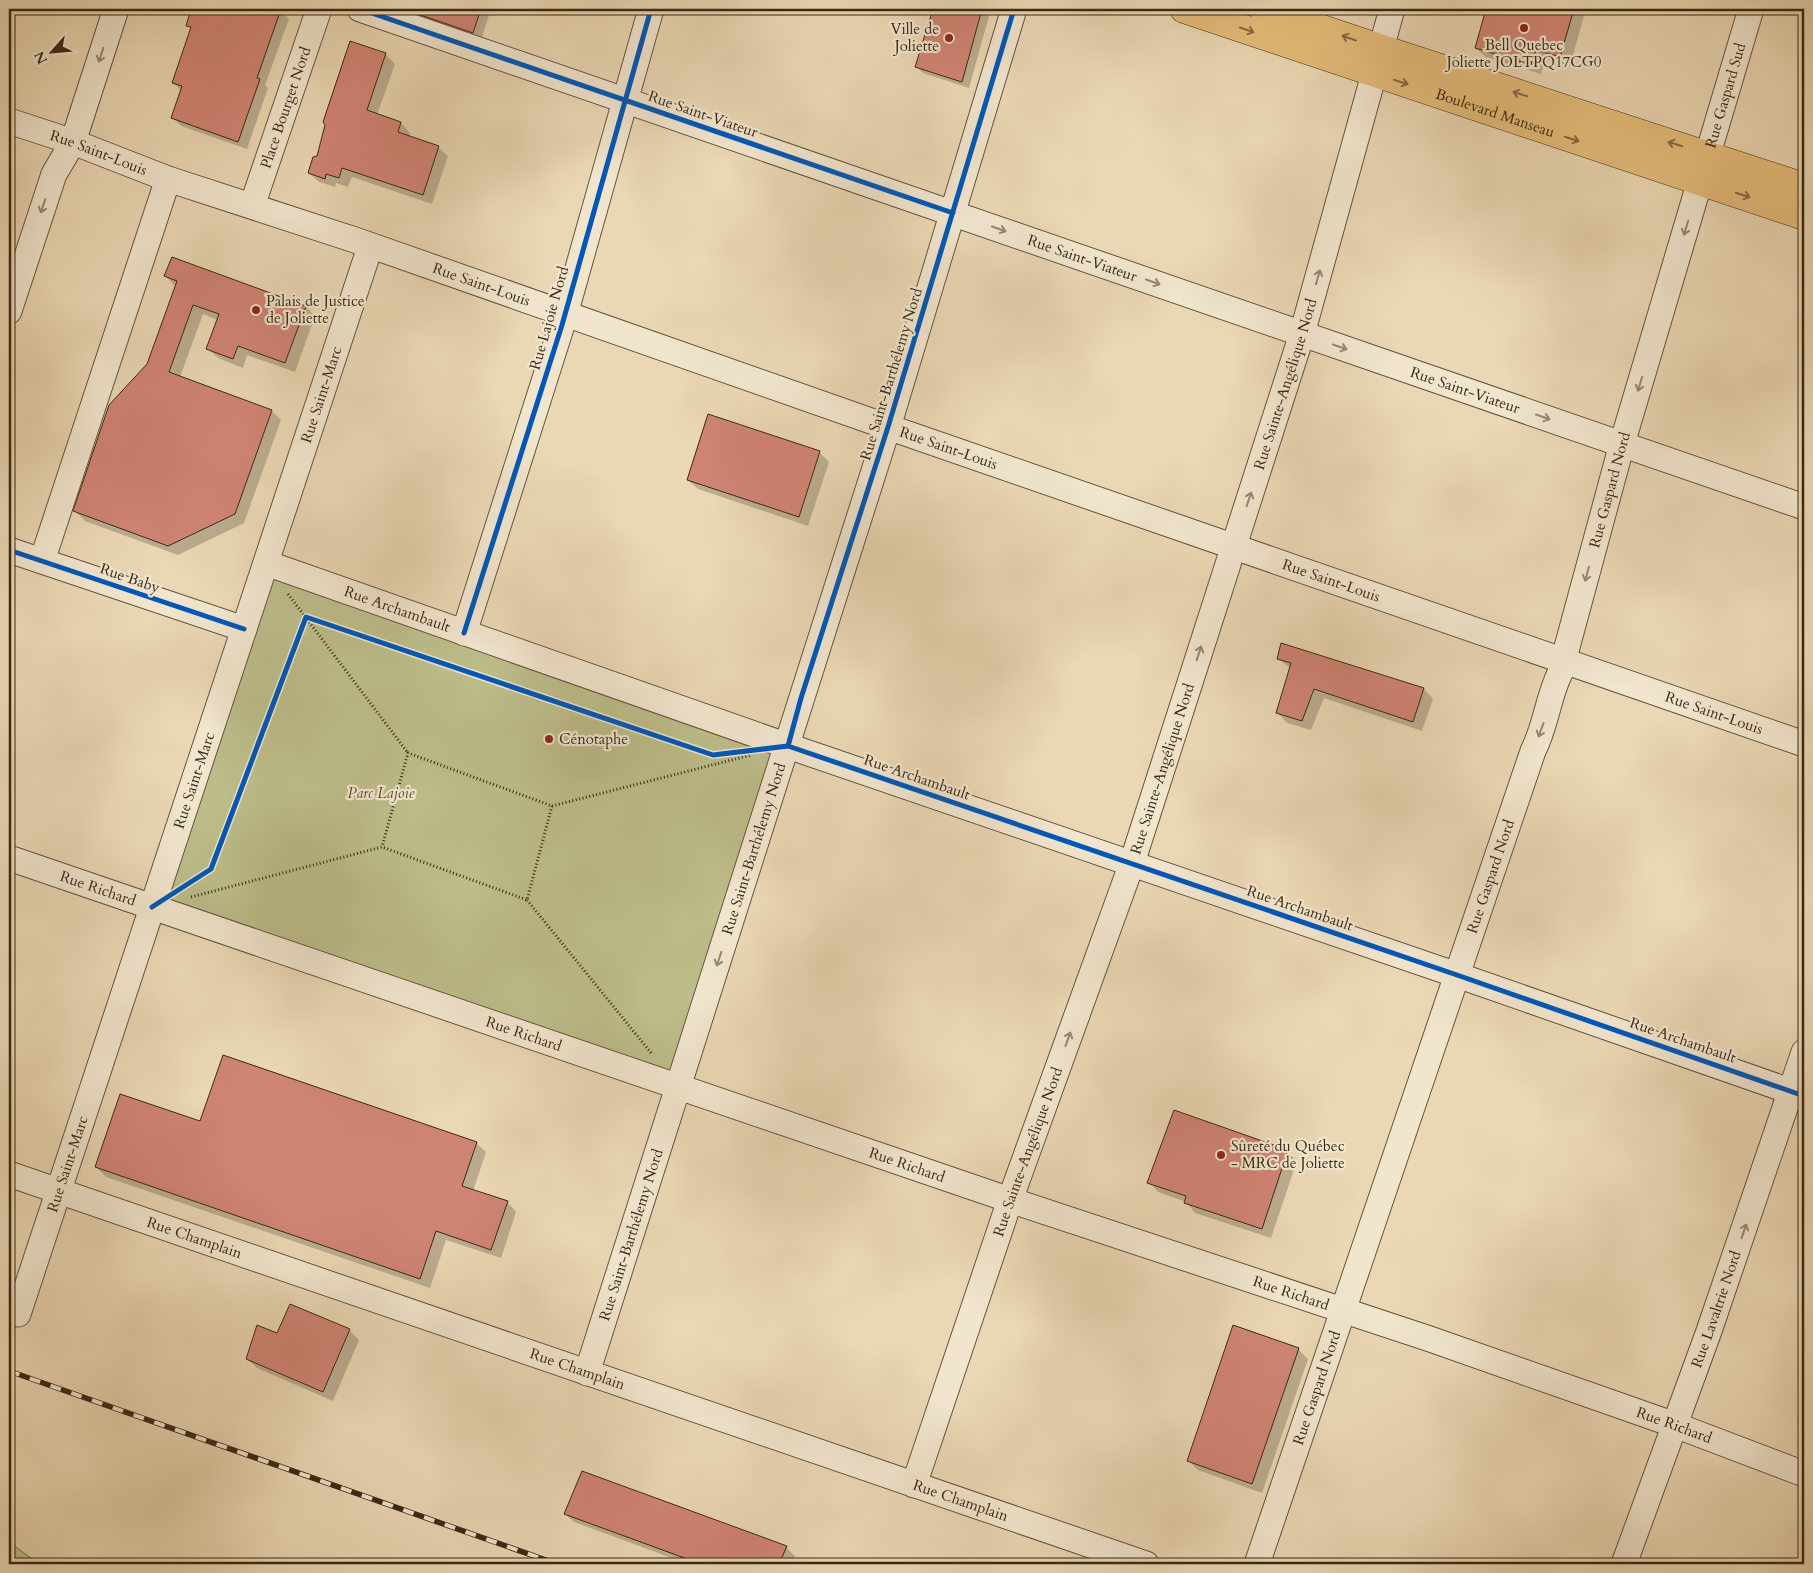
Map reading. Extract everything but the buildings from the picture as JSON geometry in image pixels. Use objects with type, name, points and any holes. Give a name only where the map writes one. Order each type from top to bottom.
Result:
[{"type":"main road","name":"Boulevard Manseau","points":[[1184,9],[1379,61],[1708,155],[1804,187]]},
{"type":"main road","name":"Boulevard Manseau","points":[[1263,9],[1379,61],[1700,181],[1804,216]]},
{"type":"street","points":[[9,311],[54,174],[73,142],[116,9]]},
{"type":"street","name":"Place Bourget Nord","points":[[252,206],[319,9]]},
{"type":"street","name":"Rue Lajoie Nord","points":[[464,633],[564,314],[650,9]]},
{"type":"street","name":"Rue Saint-Barthélemy Nord","points":[[587,1373],[888,427],[1014,9]]},
{"type":"street","name":"Rue Sainte-Angélique Nord","points":[[914,1485],[1010,1200],[1132,863],[1302,334],[1392,9]]},
{"type":"street","name":"Rue Gaspard Sud","points":[[1700,181],[1751,9]]},
{"type":"street","name":"Rue Saint-Viateur","points":[[375,11],[624,100],[1804,507]]},
{"type":"street","name":"Rue Saint-Louis","points":[[9,121],[73,142],[168,179],[358,241],[370,247],[1804,744]]},
{"type":"street","points":[[42,561],[168,179]]},
{"type":"street","name":"Rue Gaspard Nord","points":[[1257,1564],[1564,662],[1622,444],[1700,181]]},
{"type":"street","name":"Rue Saint-Marc","points":[[18,1314],[370,247]]},
{"type":"street","name":"Rue Baby","points":[[9,550],[244,629]]},
{"type":"street","name":"Rue Archambault","points":[[266,563],[788,746],[1798,1093]]},
{"type":"street","name":"Rue Richard","points":[[9,858],[1010,1200],[1430,1339],[1675,1425],[1804,1474]]},
{"type":"street","name":"Rue Lavaltrie Nord","points":[[1624,1564],[1798,1093],[1804,1052]]},
{"type":"street","name":"Rue Champlain","points":[[9,1174],[1146,1564]]},
{"type":"path","points":[[266,563],[408,753],[552,806],[788,746]]},
{"type":"path","points":[[306,617],[315,620]]},
{"type":"path","points":[[302,627],[306,617]]},
{"type":"path","points":[[741,751],[788,746]]},
{"type":"path","points":[[382,847],[408,753]]},
{"type":"path","points":[[527,900],[552,806]]},
{"type":"path","points":[[190,897],[382,847],[527,900],[653,1055]]},
{"type":"green space","name":"Parc Lajoie","points":[[266,563],[788,746],[678,1086],[152,907]]},
{"type":"green space","points":[[9,1542],[39,1564],[9,1564]]},
{"type":"railway","points":[[9,1371],[557,1564]]},
{"type":"cycle path","points":[[360,9],[953,213]]},
{"type":"cycle path","points":[[464,633],[562,325],[651,9]]},
{"type":"cycle path","points":[[788,746],[801,698],[888,427],[1014,9]]},
{"type":"cycle path","points":[[9,550],[244,629]]},
{"type":"cycle path","points":[[152,907],[211,869],[306,617],[713,755],[788,746],[1804,1096]]},
{"type":"place","name":"Bell Quebec Joliette JOLTPQ17CG0","points":[[1524,28]]},
{"type":"place","name":"Ville de Joliette","points":[[949,38]]},
{"type":"place","name":"Palais de Justice de Joliette","points":[[256,310]]},
{"type":"place","name":"Cénotaphe","points":[[549,739]]},
{"type":"place","name":"Sûreté du Québec - MRC de Joliette","points":[[1221,1155]]}]
